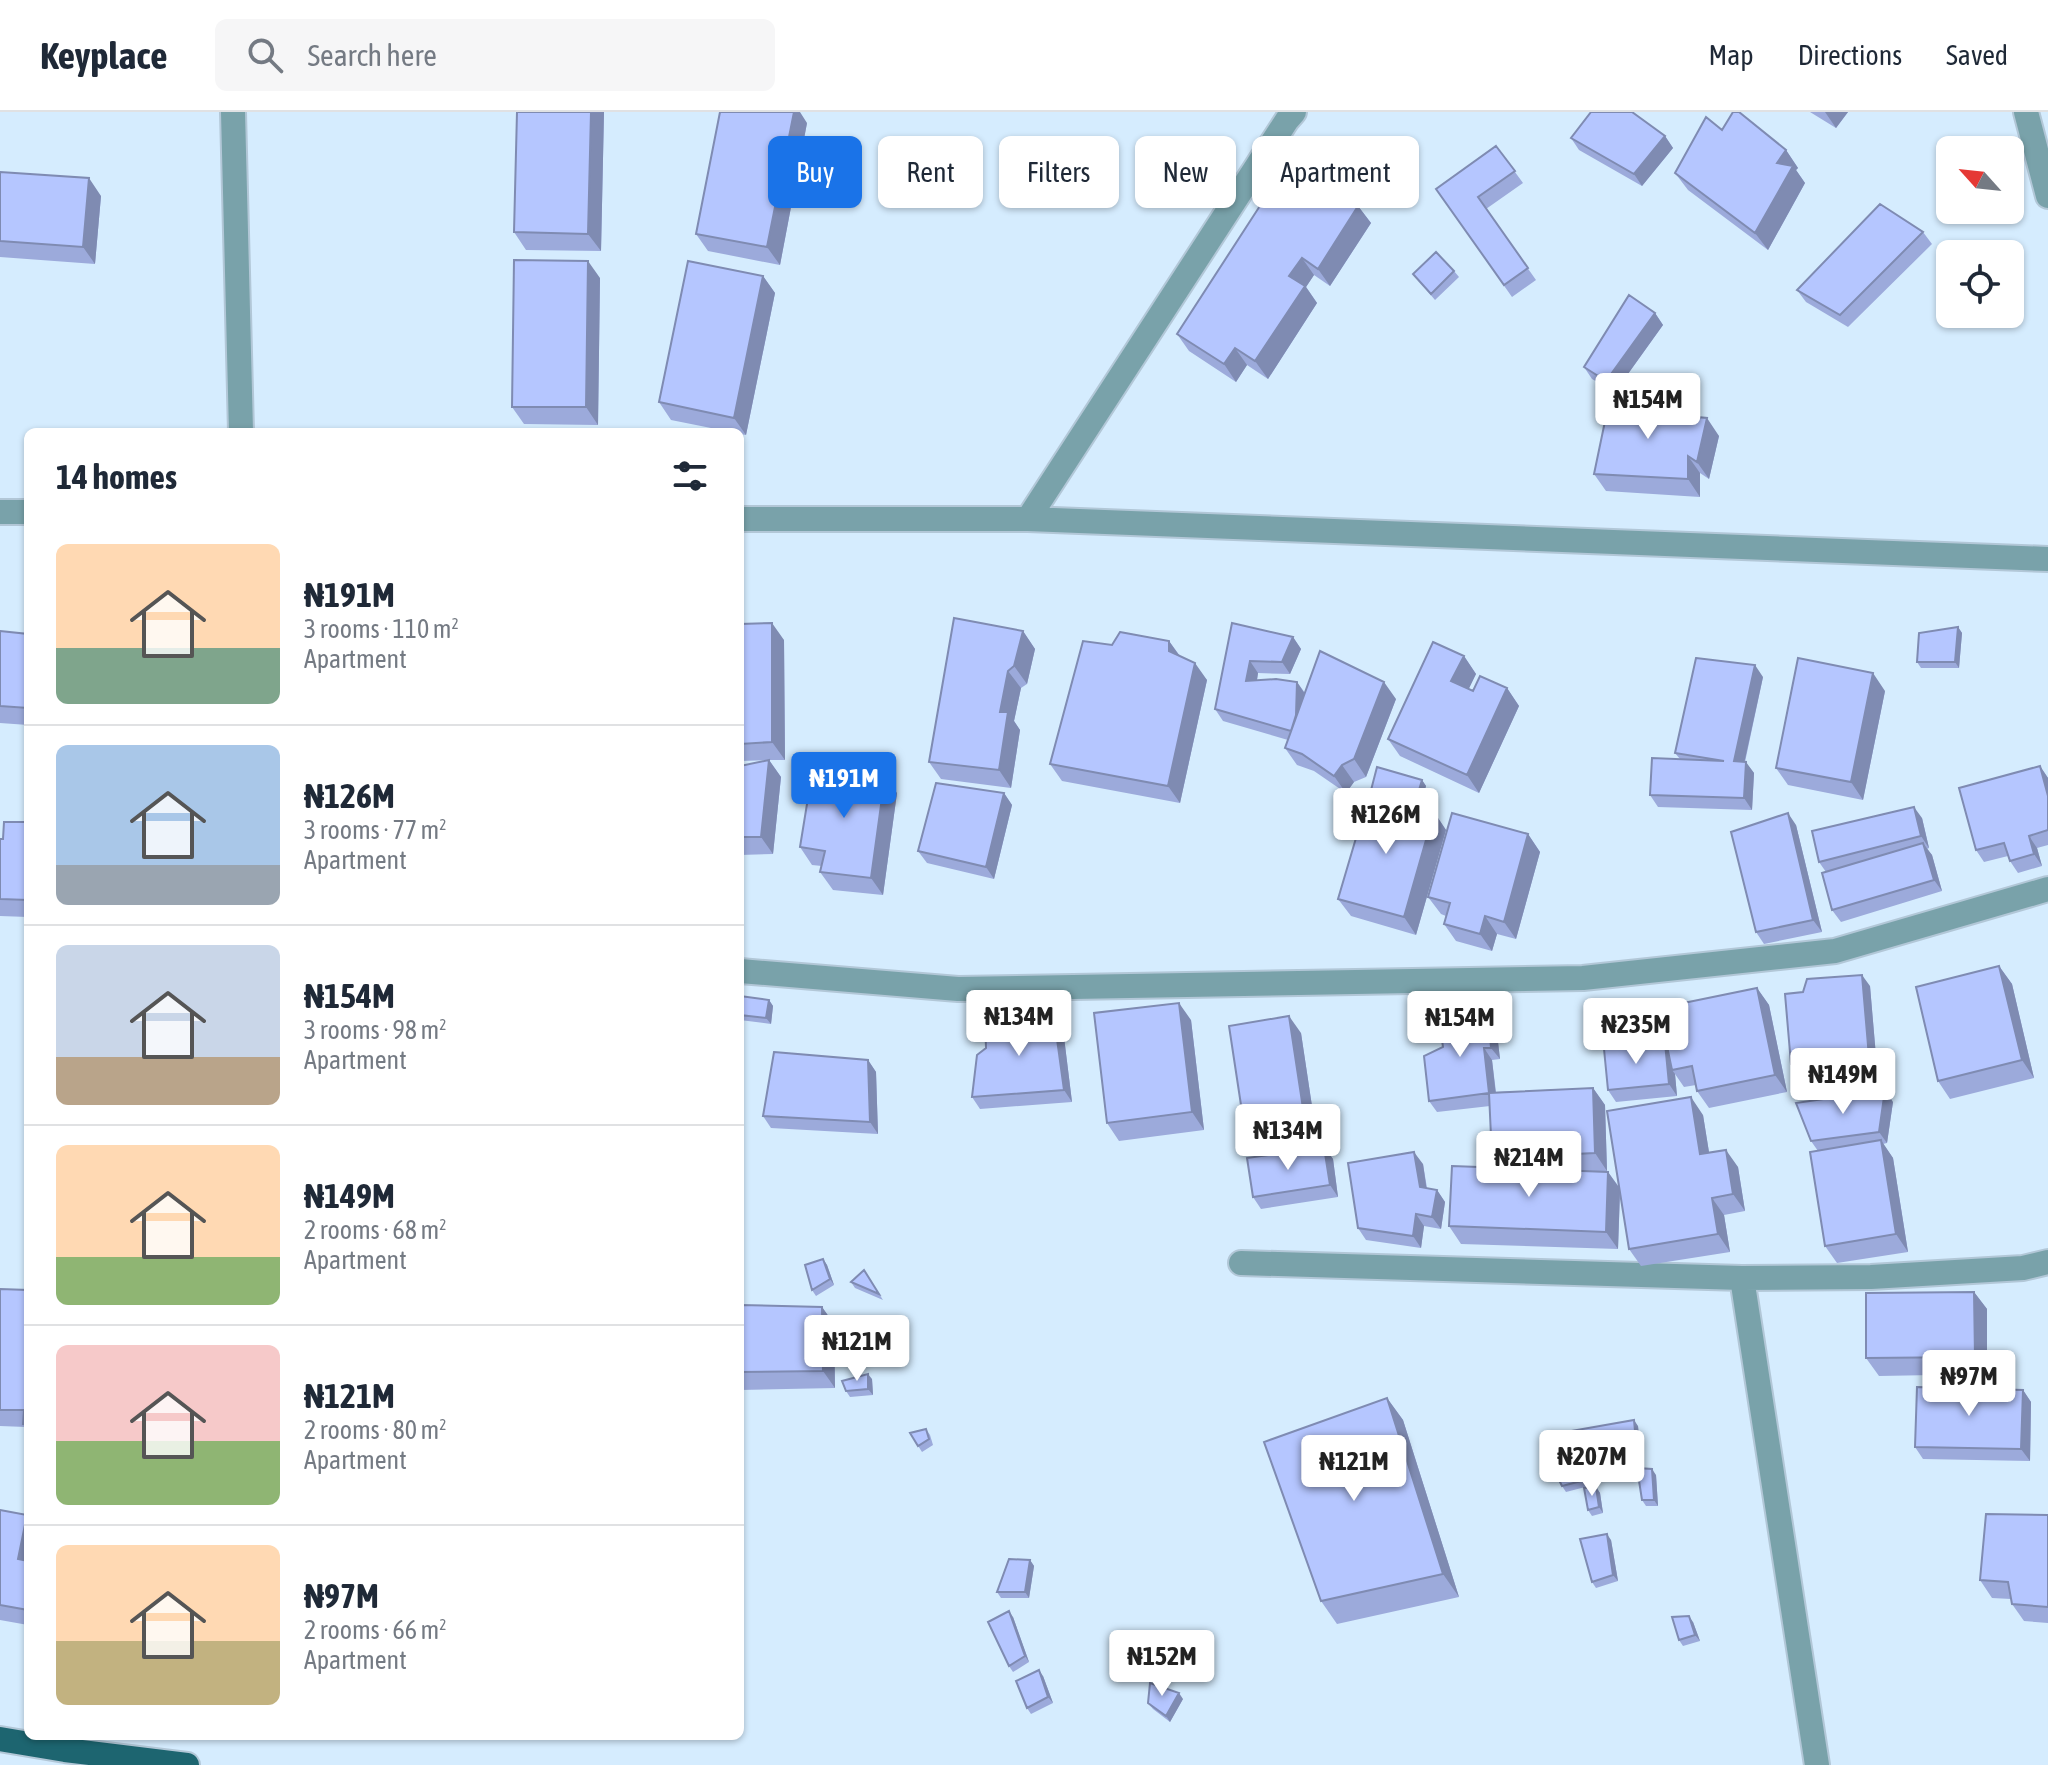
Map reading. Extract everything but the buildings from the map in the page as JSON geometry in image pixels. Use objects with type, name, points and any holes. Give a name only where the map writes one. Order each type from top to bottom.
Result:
[{"type":"main road","points":[[0,1739],[187,1765]]},
{"type":"street","points":[[233,112],[241,428]]},
{"type":"street","points":[[2026,112],[2048,196]]},
{"type":"street","points":[[1028,519],[1286,115]]},
{"type":"street","points":[[0,512],[24,512]]},
{"type":"street","points":[[744,519],[1028,519],[2048,559]]},
{"type":"street","points":[[744,971],[958,989],[1583,978],[1835,951],[2048,889]]},
{"type":"street","points":[[1241,1263],[1742,1278],[1887,1276],[2023,1268],[2048,1262]]},
{"type":"street","points":[[1742,1278],[1817,1765]]}]
